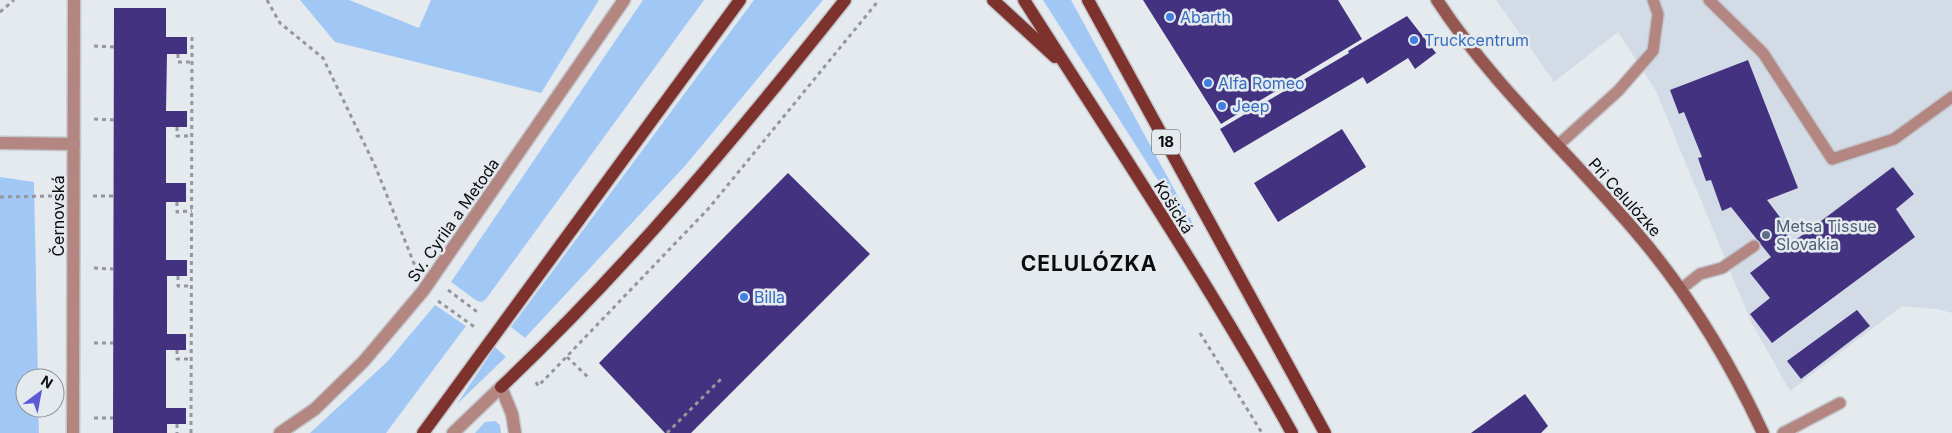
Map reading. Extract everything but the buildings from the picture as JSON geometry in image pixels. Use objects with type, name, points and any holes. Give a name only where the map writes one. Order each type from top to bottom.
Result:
[{"type":"main road","points":[[423,433],[740,0]]},
{"type":"main road","points":[[501,387],[615,270],[694,183],[773,90],[845,0]]},
{"type":"main road","points":[[994,0],[1068,69]]},
{"type":"main road","name":"Košická","points":[[1024,0],[1267,387],[1292,433]]},
{"type":"main road","name":"Košická","points":[[1088,0],[1325,433]]},
{"type":"street","name":"Černovská","points":[[73,433],[74,0]]},
{"type":"street","name":"Sv. Cyrila a Metoda","points":[[280,433],[315,409],[364,361],[423,291],[624,0]]},
{"type":"street","name":"Pri Celulózke","points":[[1437,0],[1513,100],[1636,232],[1681,289],[1716,340],[1741,386],[1763,433]]},
{"type":"street","points":[[0,143],[74,144]]},
{"type":"street","points":[[453,433],[501,387],[512,414],[515,433]]},
{"type":"lane","points":[[1556,146],[1618,91],[1653,51],[1658,14],[1653,0]]},
{"type":"lane","points":[[1712,1],[1763,53],[1832,159],[1894,138],[1952,97]]},
{"type":"lane","points":[[1681,289],[1700,274],[1722,268],[1754,246]]},
{"type":"lane","points":[[1783,433],[1840,403]]},
{"type":"path","points":[[0,12],[14,0]]},
{"type":"path","points":[[267,0],[280,23],[323,58],[376,168],[415,266]]},
{"type":"path","points":[[538,386],[709,208],[879,0]]},
{"type":"path","points":[[190,433],[192,33]]},
{"type":"path","points":[[86,46],[114,47]]},
{"type":"path","points":[[178,54],[178,62],[192,62]]},
{"type":"path","points":[[86,119],[114,120]]},
{"type":"path","points":[[177,127],[177,136],[192,136]]},
{"type":"path","points":[[177,202],[177,212],[192,211]]},
{"type":"path","points":[[86,268],[113,269]]},
{"type":"path","points":[[178,276],[178,286],[191,286]]},
{"type":"path","points":[[446,288],[480,314]]},
{"type":"path","points":[[437,300],[472,325]]},
{"type":"path","points":[[1200,333],[1262,433]]},
{"type":"path","points":[[86,343],[113,343]]},
{"type":"path","points":[[177,350],[177,359],[191,359]]},
{"type":"path","points":[[567,356],[589,378]]},
{"type":"path","points":[[667,433],[721,379]]},
{"type":"path","points":[[86,418],[113,418]]},
{"type":"path","points":[[176,424],[177,433]]},
{"type":"shaded area","points":[[300,0],[349,0],[419,28],[431,0],[599,0],[541,93],[335,42]]},
{"type":"shaded area","points":[[643,0],[704,0],[486,299],[482,302],[477,301],[451,282]]},
{"type":"shaded area","points":[[754,0],[823,0],[684,167],[525,338],[511,327]]},
{"type":"shaded area","points":[[1043,0],[1071,0],[1192,222],[1191,225],[1186,224]]},
{"type":"shaded area","name":"Metsa Tissue Slovakia","points":[[1496,0],[1952,0],[1952,313],[1937,309],[1902,306],[1790,391],[1752,324],[1656,91],[1618,32],[1554,82]]},
{"type":"shaded area","points":[[0,177],[34,182],[38,368],[15,368],[15,418],[38,418],[39,433],[0,433]]},
{"type":"shaded area","points":[[435,305],[466,326],[386,433],[310,433],[388,361]]},
{"type":"shaded area","points":[[495,347],[506,357],[457,404]]},
{"type":"shaded area","points":[[495,421],[500,425],[501,433],[475,433],[485,422]]},
{"type":"place","name":"Abarth","points":[[1170,17]]},
{"type":"place","name":"Truckcentrum","points":[[1414,40]]},
{"type":"place","name":"Alfa Romeo","points":[[1208,83]]},
{"type":"place","name":"Jeep","points":[[1222,106]]},
{"type":"place","name":"Metsa Tissue Slovakia","points":[[1766,235]]},
{"type":"place","name":"Billa","points":[[744,297]]},
{"type":"district","name":"CELULÓZKA","points":[[1089,264]]}]
